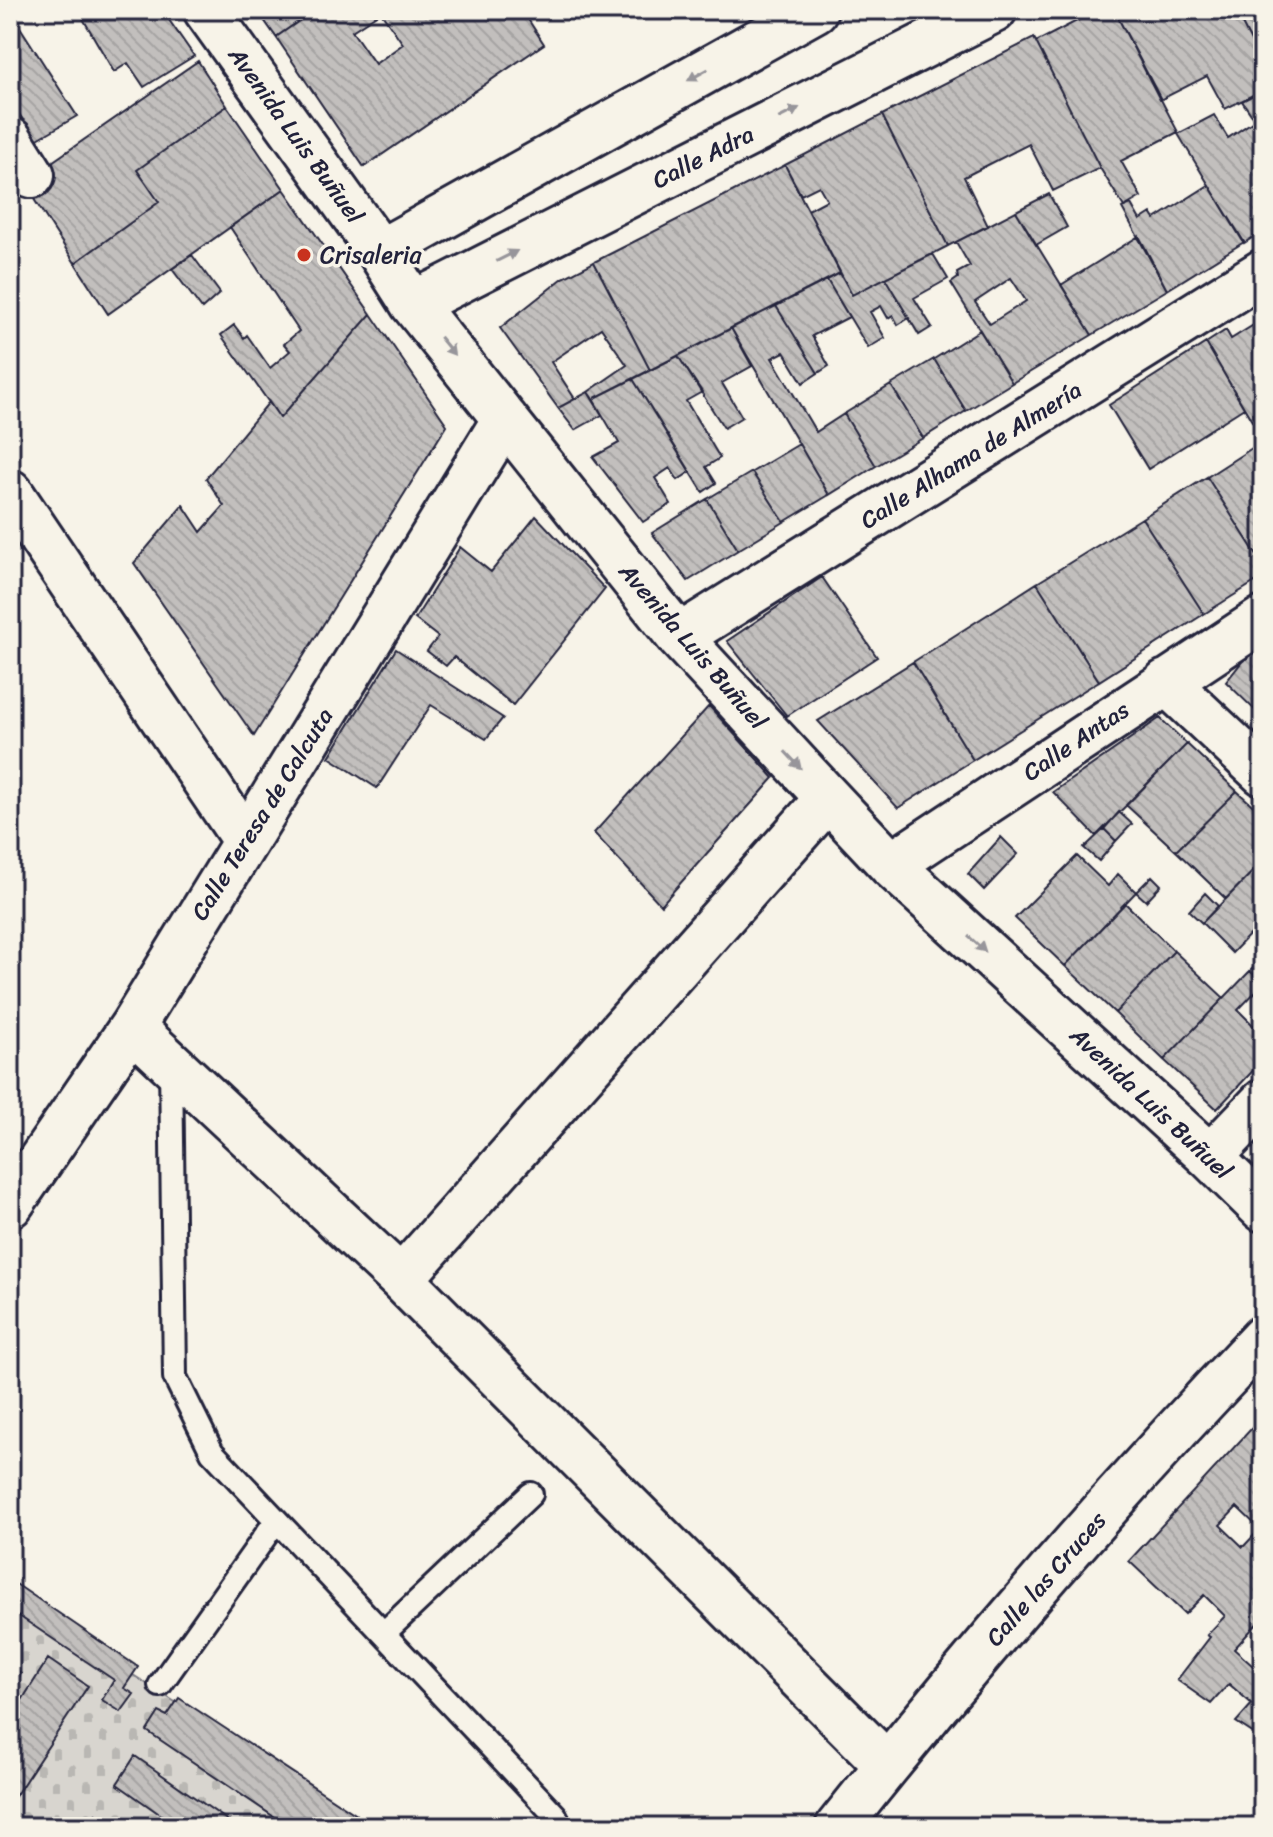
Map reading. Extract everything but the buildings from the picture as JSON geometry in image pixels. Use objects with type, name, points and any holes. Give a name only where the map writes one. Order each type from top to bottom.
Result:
[{"type":"street","name":"Avenida Luis Buñuel","points":[[206,10],[380,252],[413,304],[679,637],[891,865],[1263,1209]]},
{"type":"street","points":[[380,252],[815,10]]},
{"type":"street","name":"Calle Adra","points":[[413,304],[994,10]]},
{"type":"street","name":"Calle Alhama de Almería","points":[[679,637],[1263,272]]},
{"type":"street","name":"Calle Teresa de Calcuta","points":[[10,1205],[132,1027],[505,419]]},
{"type":"street","points":[[10,492],[245,840]]},
{"type":"street","name":"Calle Antas","points":[[891,865],[1263,619]]},
{"type":"street","points":[[1166,682],[1263,773]]},
{"type":"street","points":[[401,1279],[828,798]]},
{"type":"street","points":[[132,1027],[401,1279],[887,1765]]},
{"type":"street","points":[[1210,1157],[1263,1102]]},
{"type":"street","name":"Calle las Cruces","points":[[838,1827],[887,1765],[1170,1435],[1263,1338]]},
{"type":"lane","points":[[171,1062],[175,1377],[212,1452],[555,1815],[561,1827]]},
{"type":"lane","points":[[384,1633],[531,1494]]},
{"type":"lane","points":[[160,1685],[276,1521]]},
{"type":"green space","points":[[10,1596],[370,1827],[10,1827]]},
{"type":"place","name":"Crisaleria","points":[[304,255]]}]
